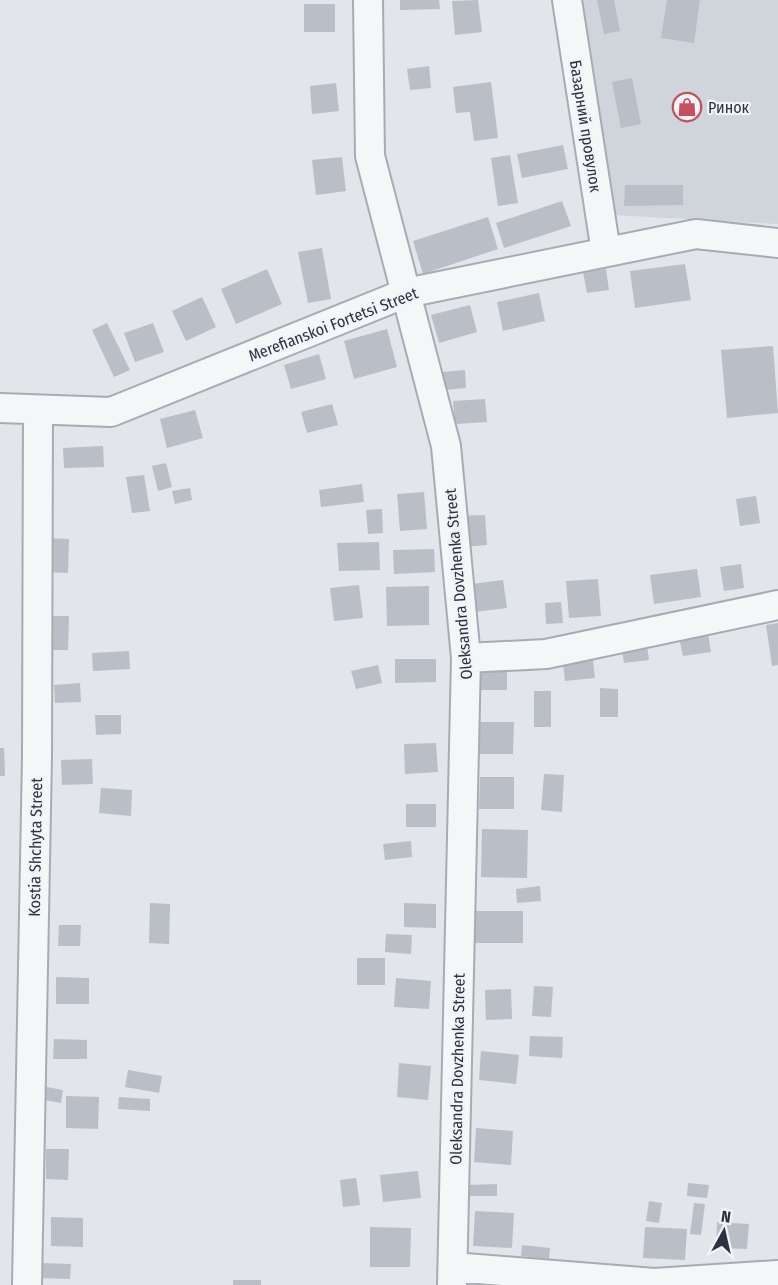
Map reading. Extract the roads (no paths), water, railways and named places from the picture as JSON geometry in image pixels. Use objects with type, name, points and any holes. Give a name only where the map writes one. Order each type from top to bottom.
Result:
[{"type":"street","name":"Oleksandra Dovzhenka Street","points":[[368,0],[370,156],[446,446],[466,658],[453,1276]]},
{"type":"street","name":"Базарний провулок","points":[[567,0],[606,252]]},
{"type":"street","name":"Merefianskoi Fortetsi Street","points":[[0,408],[111,412],[406,293],[696,234],[778,243]]},
{"type":"street","name":"Kostia Shchyta Street","points":[[27,1285],[37,768],[38,410]]},
{"type":"street","points":[[466,658],[546,654],[778,605]]},
{"type":"street","points":[[453,1276],[654,1283],[778,1275]]},
{"type":"place","name":"Ринок","points":[[687,107]]}]
